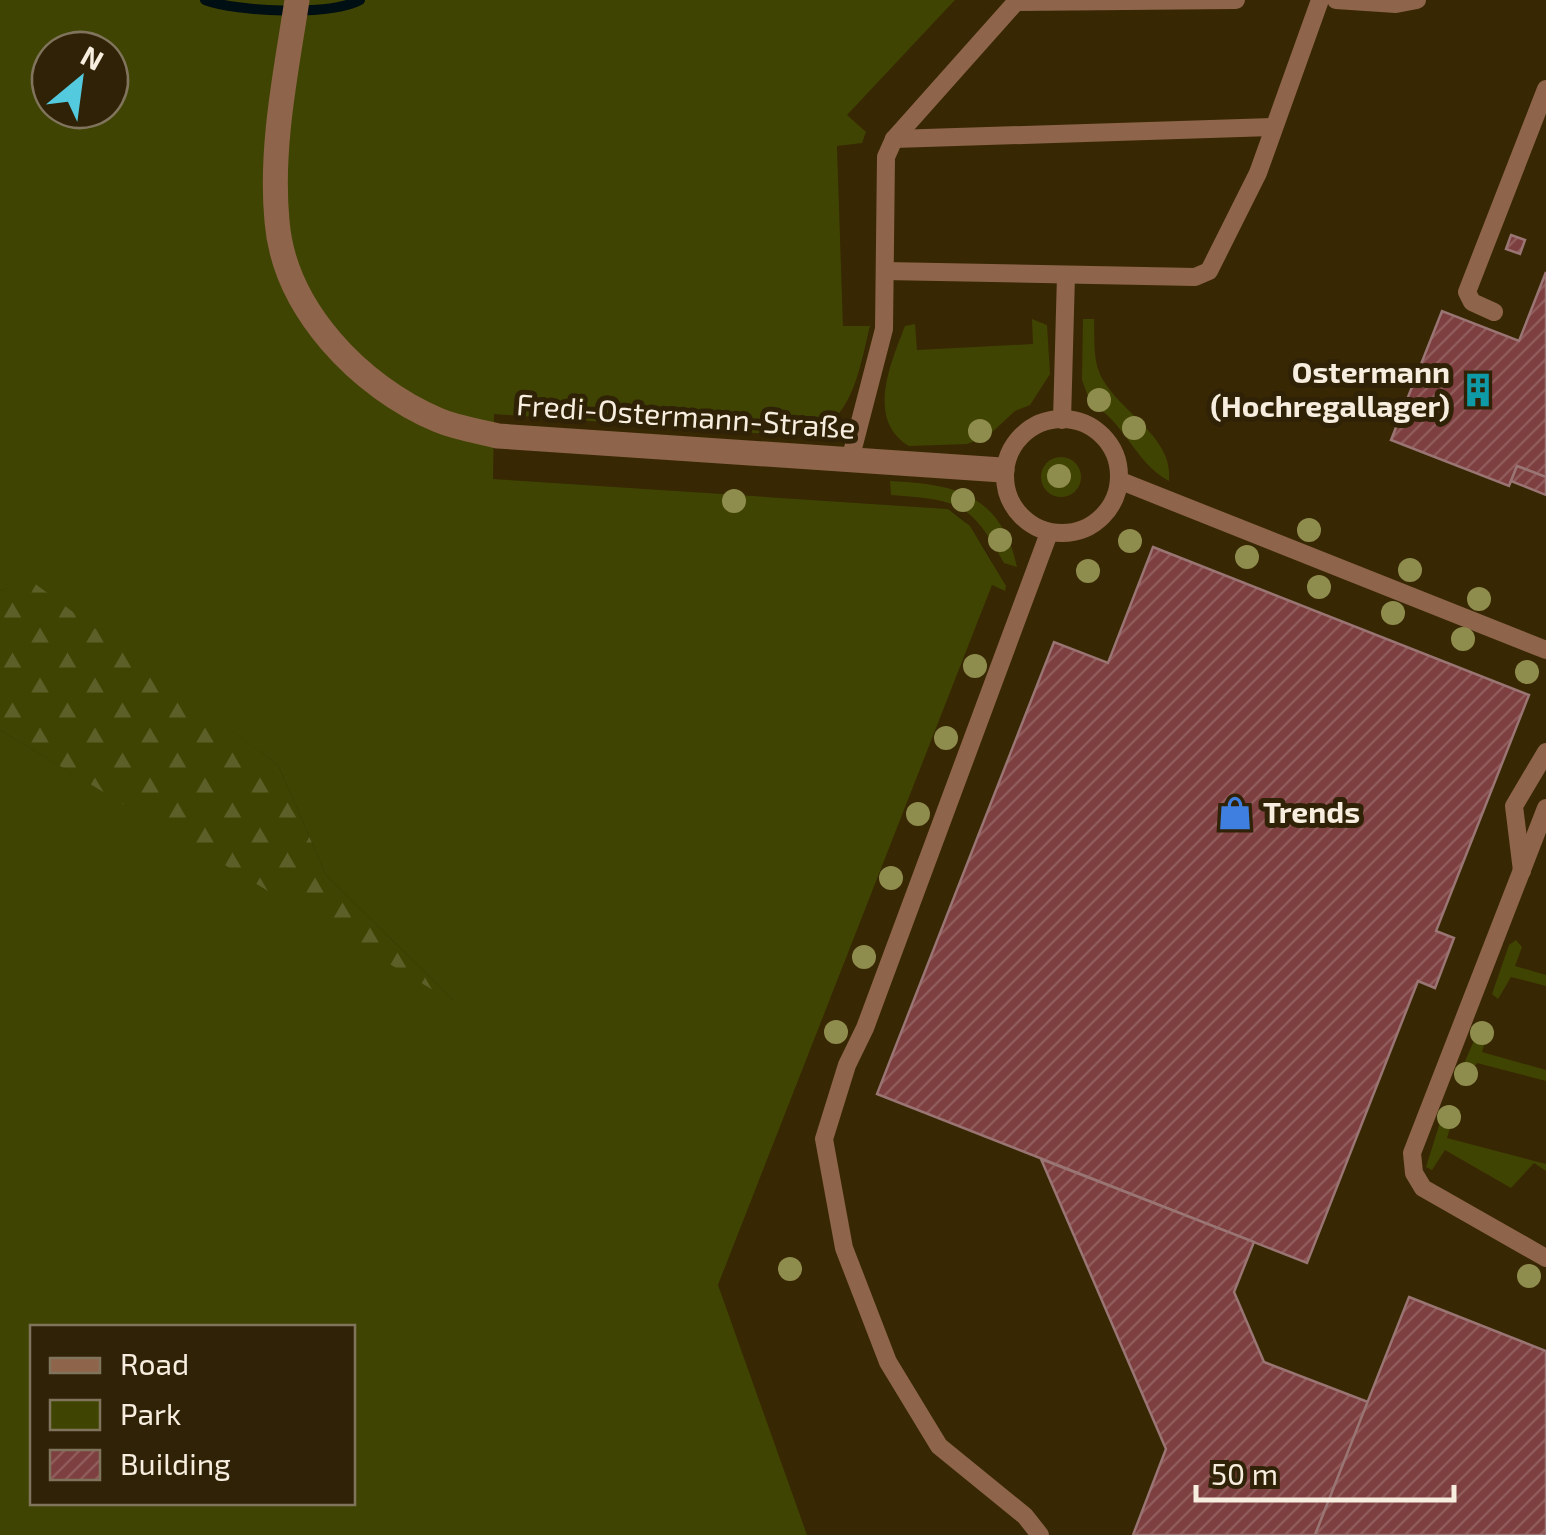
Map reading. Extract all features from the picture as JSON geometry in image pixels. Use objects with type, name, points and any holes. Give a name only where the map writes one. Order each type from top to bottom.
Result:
[{"type":"street","name":"Fredi-Ostermann-Straße","points":[[296,0],[276,172],[276,224],[288,268],[308,311],[342,354],[387,394],[440,421],[498,436],[1002,470]]},
{"type":"lane","points":[[850,460],[884,330],[886,157],[894,138],[1016,2],[1236,0]]},
{"type":"lane","points":[[885,271],[1195,277],[1209,271],[1258,173],[1320,0]]},
{"type":"lane","points":[[1336,0],[1396,4],[1418,0]]},
{"type":"lane","points":[[1494,312],[1472,302],[1468,292],[1546,88]]},
{"type":"lane","points":[[894,138],[1274,128]]},
{"type":"lane","points":[[1062,420],[1066,276]]},
{"type":"lane","points":[[1062,420],[1096,429],[1120,466],[1121,481],[1096,524],[1049,533],[1028,524],[1009,504],[1002,470],[1022,435],[1036,426],[1062,420]]},
{"type":"lane","points":[[1121,481],[1546,650]]},
{"type":"lane","points":[[1040,1535],[1025,1516],[940,1446],[888,1362],[844,1248],[824,1138],[846,1065],[865,1028],[1049,533]]},
{"type":"lane","points":[[1522,871],[1514,806],[1546,752]]},
{"type":"lane","points":[[1546,808],[1412,1153],[1414,1173],[1423,1188],[1546,1258]]},
{"type":"shaded area","points":[[955,0],[1546,0],[1546,1535],[799,1535],[718,1285],[992,584],[1004,591],[988,553],[963,519],[948,509],[492,479],[494,413],[807,437],[839,415],[862,362],[870,327],[843,327],[837,145],[846,115]]},
{"type":"green space","points":[[0,0],[955,0],[847,115],[866,132],[862,143],[837,146],[843,326],[870,326],[852,392],[822,430],[807,437],[494,414],[493,479],[948,509],[970,526],[1006,586],[1005,591],[992,585],[718,1285],[807,1535],[0,1535],[0,730],[454,1001],[326,875],[278,765],[26,578],[0,591]]},
{"type":"green space","points":[[1032,319],[1047,325],[1050,374],[1030,405],[1015,411],[988,436],[967,444],[909,446],[896,435],[888,422],[885,391],[905,326],[915,324],[917,350],[1033,344]]},
{"type":"green space","points":[[1083,319],[1094,319],[1099,373],[1111,392],[1155,439],[1168,466],[1169,481],[1147,464],[1112,420],[1090,402],[1082,380]]},
{"type":"green space","points":[[1061,457],[1075,463],[1081,477],[1075,491],[1061,497],[1047,491],[1041,477],[1047,463]]},
{"type":"green space","points":[[890,481],[955,490],[987,508],[1010,542],[1017,567],[1004,563],[982,527],[960,508],[932,499],[891,495]]},
{"type":"green space","points":[[26,577],[278,765],[326,875],[458,1005],[0,730],[0,591]]},
{"type":"green space","points":[[1516,940],[1522,947],[1515,966],[1546,975],[1546,986],[1511,977],[1498,999],[1492,994],[1509,945]]},
{"type":"green space","points":[[1480,1027],[1489,1029],[1482,1052],[1546,1070],[1546,1081],[1477,1063],[1463,1084],[1459,1075]]},
{"type":"green space","points":[[1449,1111],[1454,1116],[1447,1138],[1546,1164],[1546,1171],[1534,1163],[1511,1188],[1445,1150],[1432,1170],[1426,1167],[1443,1113]]},
{"type":"building","points":[[1511,235],[1525,240],[1520,254],[1506,249]]},
{"type":"building","name":"Ostermann (Hochregallager)","points":[[1546,272],[1546,477],[1517,466],[1509,486],[1391,440],[1442,311],[1519,341]]},
{"type":"building","points":[[1517,466],[1546,477],[1546,495],[1511,481]]},
{"type":"building","name":"Trends","points":[[1153,547],[1529,695],[1436,931],[1454,938],[1435,988],[1418,981],[1307,1263],[877,1094],[1054,642],[1108,663]]},
{"type":"building","points":[[1041,1159],[1254,1242],[1234,1292],[1264,1362],[1368,1402],[1315,1535],[1133,1535],[1166,1449]]},
{"type":"building","points":[[1409,1297],[1546,1351],[1546,1535],[1315,1535]]},
{"type":"waterway","points":[[205,0],[283,10],[328,8],[360,0]]},
{"type":"place","name":"Ostermann (Hochregallager)","points":[[1478,390]]},
{"type":"place","name":"Trends","points":[[1235,813]]}]
